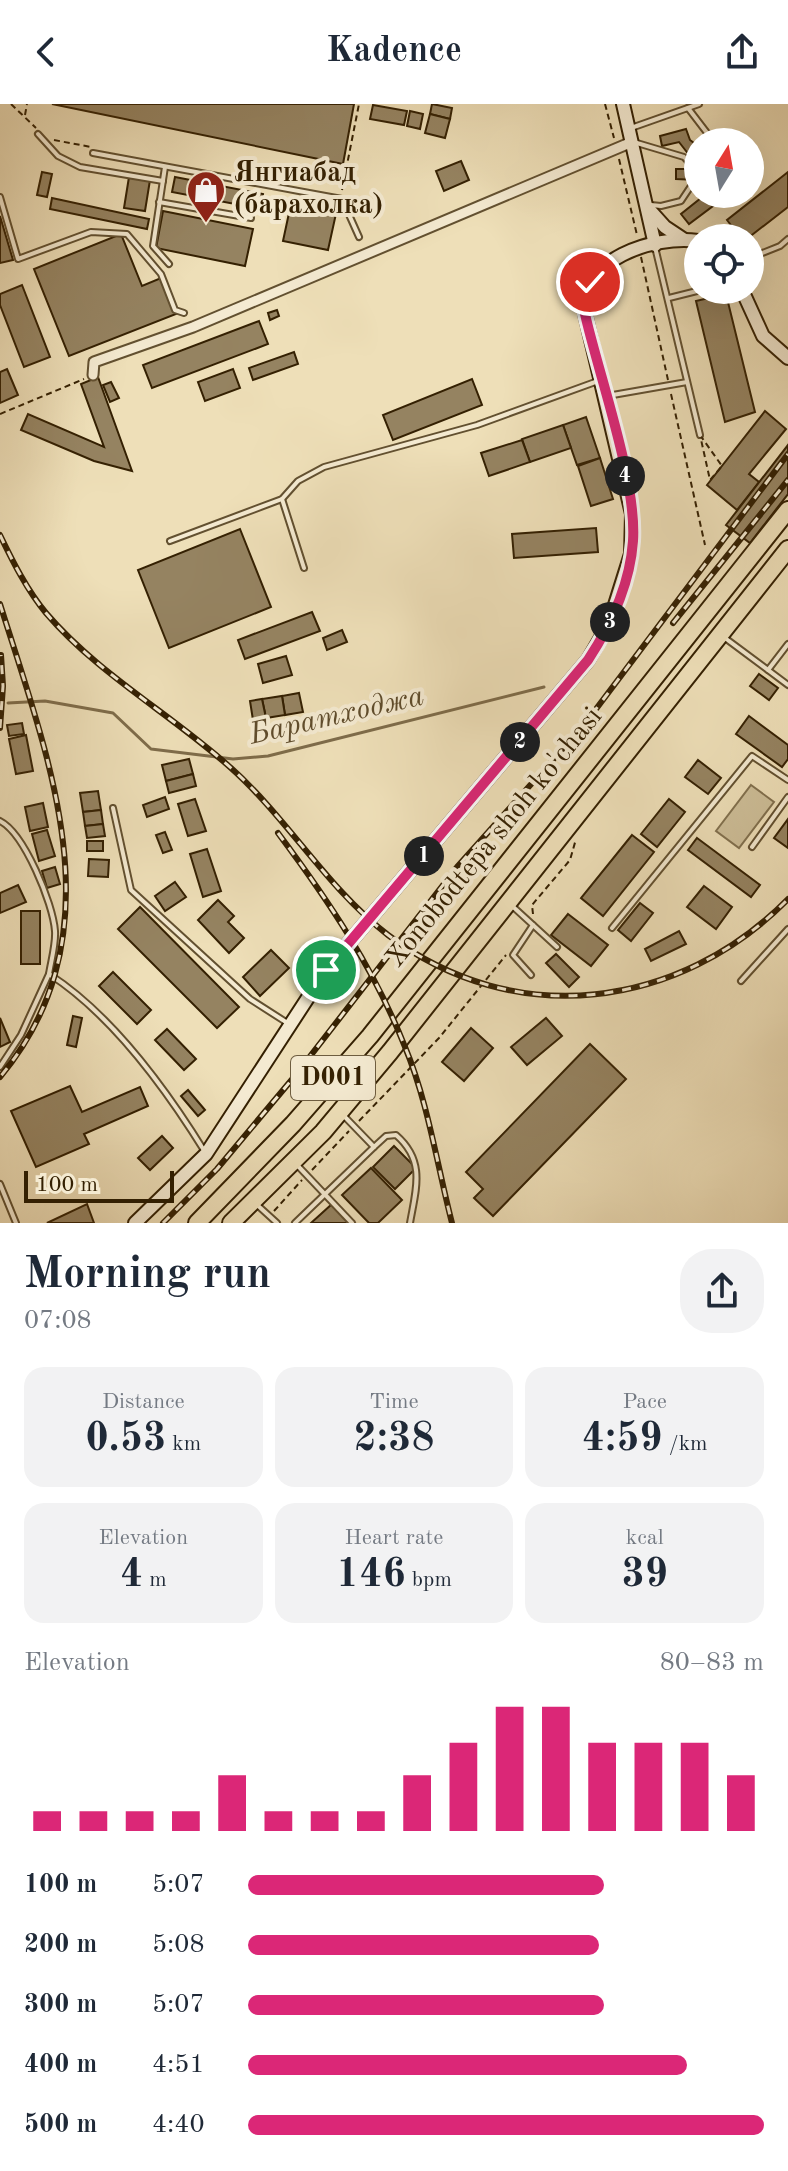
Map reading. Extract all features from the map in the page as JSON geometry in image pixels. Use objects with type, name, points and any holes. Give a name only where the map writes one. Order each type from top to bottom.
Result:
[{"type":"highway","name":"Xonobodtepa shoh ko'chasi","points":[[197,1223],[271,1147],[370,1036],[788,510]]},
{"type":"highway","name":"Xonobodtepa shoh ko'chasi","points":[[231,1223],[340,1112],[390,1052],[788,549]]},
{"type":"highway","points":[[455,928],[475,945]]},
{"type":"highway","points":[[370,1036],[390,1052]]},
{"type":"street","points":[[623,104],[655,245]]},
{"type":"street","points":[[93,375],[94,362],[193,327],[632,142]]},
{"type":"street","points":[[645,204],[665,227],[683,239]]},
{"type":"street","points":[[135,1223],[206,1154],[326,970],[578,672],[609,624],[624,583],[633,534],[628,486],[585,314],[585,292],[605,265],[640,249],[683,239]]},
{"type":"street","points":[[748,304],[763,336],[788,358]]},
{"type":"lane","points":[[629,128],[699,104]]},
{"type":"lane","points":[[688,108],[703,128]]},
{"type":"lane","points":[[38,134],[58,156],[80,167],[163,181]]},
{"type":"lane","points":[[632,142],[684,157]]},
{"type":"lane","points":[[93,153],[342,199],[359,237]]},
{"type":"lane","points":[[165,167],[153,246],[169,264]]},
{"type":"lane","points":[[645,204],[661,206],[681,201],[684,196]]},
{"type":"lane","points":[[0,197],[18,259],[91,232],[127,234],[161,274],[175,310],[184,313]]},
{"type":"lane","points":[[159,202],[251,218]]},
{"type":"lane","points":[[764,252],[788,239]]},
{"type":"lane","points":[[655,245],[700,435]]},
{"type":"lane","points":[[669,298],[684,294]]},
{"type":"lane","points":[[170,541],[282,499],[298,481],[324,467],[477,425],[600,380]]},
{"type":"lane","points":[[605,396],[687,382]]},
{"type":"lane","points":[[282,499],[304,568]]},
{"type":"lane","points":[[720,634],[788,685]]},
{"type":"lane","points":[[768,670],[788,644]]},
{"type":"lane","points":[[612,928],[752,756],[788,780]]},
{"type":"lane","points":[[752,847],[788,797]]},
{"type":"lane","points":[[113,808],[131,890],[250,999],[292,1025]]},
{"type":"lane","points":[[0,821],[14,828],[49,898],[55,933],[49,974],[21,1035],[0,1067]]},
{"type":"lane","points":[[508,903],[557,947]]},
{"type":"lane","points":[[531,975],[513,955],[533,925]]},
{"type":"lane","points":[[741,981],[788,929]]},
{"type":"lane","points":[[49,974],[77,993],[162,1088],[206,1154]]},
{"type":"lane","points":[[340,1112],[374,1147]]},
{"type":"lane","points":[[295,1223],[386,1136],[396,1135],[407,1145],[417,1167],[410,1223]]},
{"type":"lane","points":[[294,1161],[352,1223]]},
{"type":"lane","points":[[0,1184],[16,1223]]},
{"type":"lane","points":[[253,1201],[277,1223]]},
{"type":"path","points":[[24,117],[27,104]]},
{"type":"path","points":[[341,194],[359,104]]},
{"type":"path","points":[[605,104],[705,545]]},
{"type":"path","points":[[0,414],[93,375]]},
{"type":"path","points":[[700,435],[722,466],[710,480],[704,450],[700,435]]},
{"type":"path","points":[[533,918],[532,905],[570,860],[575,840]]},
{"type":"path","points":[[312,1169],[439,1038],[511,949]]},
{"type":"path","points":[[272,1212],[302,1180]]},
{"type":"shaded area","points":[[751,785],[774,802],[739,848],[716,831]]},
{"type":"building","points":[[52,104],[354,104],[343,164]]},
{"type":"building","points":[[432,104],[452,108],[450,119],[430,114]]},
{"type":"building","points":[[373,105],[407,111],[404,125],[370,119]]},
{"type":"building","points":[[410,111],[423,114],[420,129],[407,126]]},
{"type":"building","points":[[430,114],[450,119],[445,138],[425,133]]},
{"type":"building","points":[[684,130],[684,148],[679,142],[662,146],[660,136]]},
{"type":"building","points":[[461,161],[469,180],[444,191],[436,171]]},
{"type":"building","points":[[676,169],[684,169],[684,179],[676,179]]},
{"type":"building","points":[[42,172],[52,174],[47,197],[37,195]]},
{"type":"building","points":[[788,172],[788,207],[764,226],[730,224],[727,220],[742,208],[764,208],[764,191]]},
{"type":"building","points":[[129,177],[150,180],[145,211],[124,208]]},
{"type":"building","points":[[175,177],[263,194],[261,209],[172,192]]},
{"type":"building","points":[[52,198],[149,219],[147,229],[50,209]]},
{"type":"building","points":[[292,199],[337,209],[328,250],[283,241]]},
{"type":"building","points":[[688,208],[710,208],[689,224],[681,214]]},
{"type":"building","points":[[163,211],[253,229],[245,266],[156,248]]},
{"type":"building","points":[[0,216],[13,260],[0,263]]},
{"type":"building","points":[[121,234],[142,286],[161,278],[176,314],[69,356],[34,269]]},
{"type":"building","points":[[22,285],[50,357],[24,367],[0,305],[0,294]]},
{"type":"building","points":[[697,304],[728,304],[755,412],[725,422]]},
{"type":"building","points":[[277,310],[279,316],[270,320],[268,313]]},
{"type":"building","points":[[259,321],[268,344],[152,388],[143,365]]},
{"type":"building","points":[[294,352],[298,364],[253,380],[249,368]]},
{"type":"building","points":[[7,369],[18,395],[0,403],[0,372]]},
{"type":"building","points":[[233,369],[240,388],[205,401],[198,382]]},
{"type":"building","points":[[98,377],[132,471],[94,461],[21,430],[28,414],[104,447],[81,384]]},
{"type":"building","points":[[472,379],[482,405],[393,440],[383,415]]},
{"type":"building","points":[[111,382],[119,398],[110,402],[103,385]]},
{"type":"building","points":[[765,411],[786,429],[749,474],[759,482],[737,510],[707,485]]},
{"type":"building","points":[[586,417],[600,458],[577,465],[563,425]]},
{"type":"building","points":[[563,425],[571,448],[530,462],[522,439]]},
{"type":"building","points":[[522,440],[530,462],[489,476],[481,453]]},
{"type":"building","points":[[788,445],[788,494],[750,543],[726,525]]},
{"type":"building","points":[[600,458],[613,499],[591,506],[578,466]]},
{"type":"building","points":[[596,528],[598,552],[514,558],[512,534]]},
{"type":"building","points":[[240,529],[271,607],[169,648],[138,570]]},
{"type":"building","points":[[312,612],[320,631],[245,659],[238,640]]},
{"type":"building","points":[[342,630],[347,642],[327,650],[323,638]]},
{"type":"building","points":[[286,656],[292,675],[263,683],[258,664]]},
{"type":"building","points":[[759,674],[778,688],[769,700],[750,686]]},
{"type":"building","points":[[299,693],[303,712],[285,715],[282,696]]},
{"type":"building","points":[[282,696],[285,715],[266,718],[262,699]]},
{"type":"building","points":[[262,699],[266,718],[253,720],[250,701]]},
{"type":"building","points":[[749,716],[788,745],[788,759],[782,767],[736,734]]},
{"type":"building","points":[[22,723],[24,734],[9,736],[7,725]]},
{"type":"building","points":[[26,735],[33,771],[16,774],[9,739]]},
{"type":"building","points":[[189,759],[193,774],[166,781],[162,765]]},
{"type":"building","points":[[698,760],[721,778],[708,794],[685,777]]},
{"type":"building","points":[[193,774],[196,786],[169,793],[166,781]]},
{"type":"building","points":[[98,791],[101,810],[83,812],[80,793]]},
{"type":"building","points":[[165,797],[169,809],[147,817],[143,805]]},
{"type":"building","points":[[195,799],[206,831],[188,836],[178,804]]},
{"type":"building","points":[[669,799],[685,812],[657,847],[641,834]]},
{"type":"building","points":[[43,803],[48,827],[30,831],[25,807]]},
{"type":"building","points":[[101,810],[103,824],[85,826],[83,812]]},
{"type":"building","points":[[788,819],[788,848],[774,838]]},
{"type":"building","points":[[103,824],[105,836],[87,838],[85,826]]},
{"type":"building","points":[[47,830],[55,856],[39,861],[32,834]]},
{"type":"building","points":[[165,832],[172,850],[163,853],[156,835]]},
{"type":"building","points":[[632,835],[654,852],[603,916],[581,898]]},
{"type":"building","points":[[697,838],[760,885],[751,897],[688,850]]},
{"type":"building","points":[[87,841],[103,841],[103,851],[87,851]]},
{"type":"building","points":[[207,849],[221,891],[203,897],[190,854]]},
{"type":"building","points":[[89,859],[109,860],[108,877],[88,876]]},
{"type":"building","points":[[55,867],[60,884],[47,888],[42,871]]},
{"type":"building","points":[[175,882],[186,897],[165,911],[155,896]]},
{"type":"building","points":[[18,885],[26,902],[0,913],[0,893]]},
{"type":"building","points":[[704,886],[732,907],[716,929],[687,907]]},
{"type":"building","points":[[218,900],[234,916],[228,922],[244,938],[229,953],[198,920]]},
{"type":"building","points":[[640,903],[653,913],[631,941],[618,930]]},
{"type":"building","points":[[140,907],[239,1007],[217,1028],[118,929]]},
{"type":"building","points":[[21,911],[40,911],[40,964],[21,964]]},
{"type":"building","points":[[568,914],[608,945],[591,966],[551,935]]},
{"type":"building","points":[[679,931],[686,944],[651,961],[645,949]]},
{"type":"building","points":[[271,950],[289,968],[260,996],[243,977]]},
{"type":"building","points":[[556,954],[579,977],[569,987],[546,963]]},
{"type":"building","points":[[113,972],[151,1010],[137,1024],[99,986]]},
{"type":"building","points":[[73,1016],[82,1018],[76,1047],[67,1045]]},
{"type":"building","points":[[0,1018],[10,1042],[0,1047]]},
{"type":"building","points":[[546,1018],[562,1036],[527,1065],[511,1047]]},
{"type":"building","points":[[471,1028],[493,1048],[464,1081],[442,1062]]},
{"type":"building","points":[[167,1029],[196,1059],[184,1070],[155,1040]]},
{"type":"building","points":[[590,1044],[626,1079],[493,1216],[474,1198],[483,1189],[466,1172]]},
{"type":"building","points":[[70,1086],[82,1112],[140,1087],[148,1106],[84,1134],[89,1144],[36,1167],[11,1111]]},
{"type":"building","points":[[188,1090],[205,1110],[198,1116],[181,1096]]},
{"type":"building","points":[[162,1136],[173,1148],[150,1170],[138,1158]]},
{"type":"building","points":[[394,1146],[416,1168],[395,1189],[373,1167]]},
{"type":"building","points":[[371,1168],[402,1200],[378,1223],[369,1223],[342,1195]]},
{"type":"building","points":[[87,1204],[94,1223],[47,1223]]},
{"type":"building","points":[[332,1204],[349,1223],[311,1223]]},
{"type":"waterway","name":"Баратходжа","points":[[8,703],[45,701],[113,713],[151,749],[233,759],[268,756],[544,687]]},
{"type":"railway","points":[[163,1223],[217,1169],[294,1077],[457,867],[584,725],[788,454]]},
{"type":"railway","points":[[673,623],[788,480]]},
{"type":"railway","points":[[0,535],[33,595],[66,635],[231,768],[366,916],[388,935],[437,966],[489,985],[542,995],[595,994],[647,984],[698,965],[745,936],[788,899]]},
{"type":"railway","points":[[0,604],[38,724],[53,785],[63,845],[66,905],[58,964],[36,1022],[0,1077]]},
{"type":"railway","points":[[0,728],[3,686],[1,655]]},
{"type":"railway","points":[[278,833],[349,936],[393,1018],[420,1090],[452,1223]]},
{"type":"place","name":"Янгиабад (барахолка)","points":[[206,224]]},
{"type":"route","points":[[326,970],[588,660],[618,603],[631,554],[632,514],[628,486],[585,314],[584,297],[590,282]]}]
